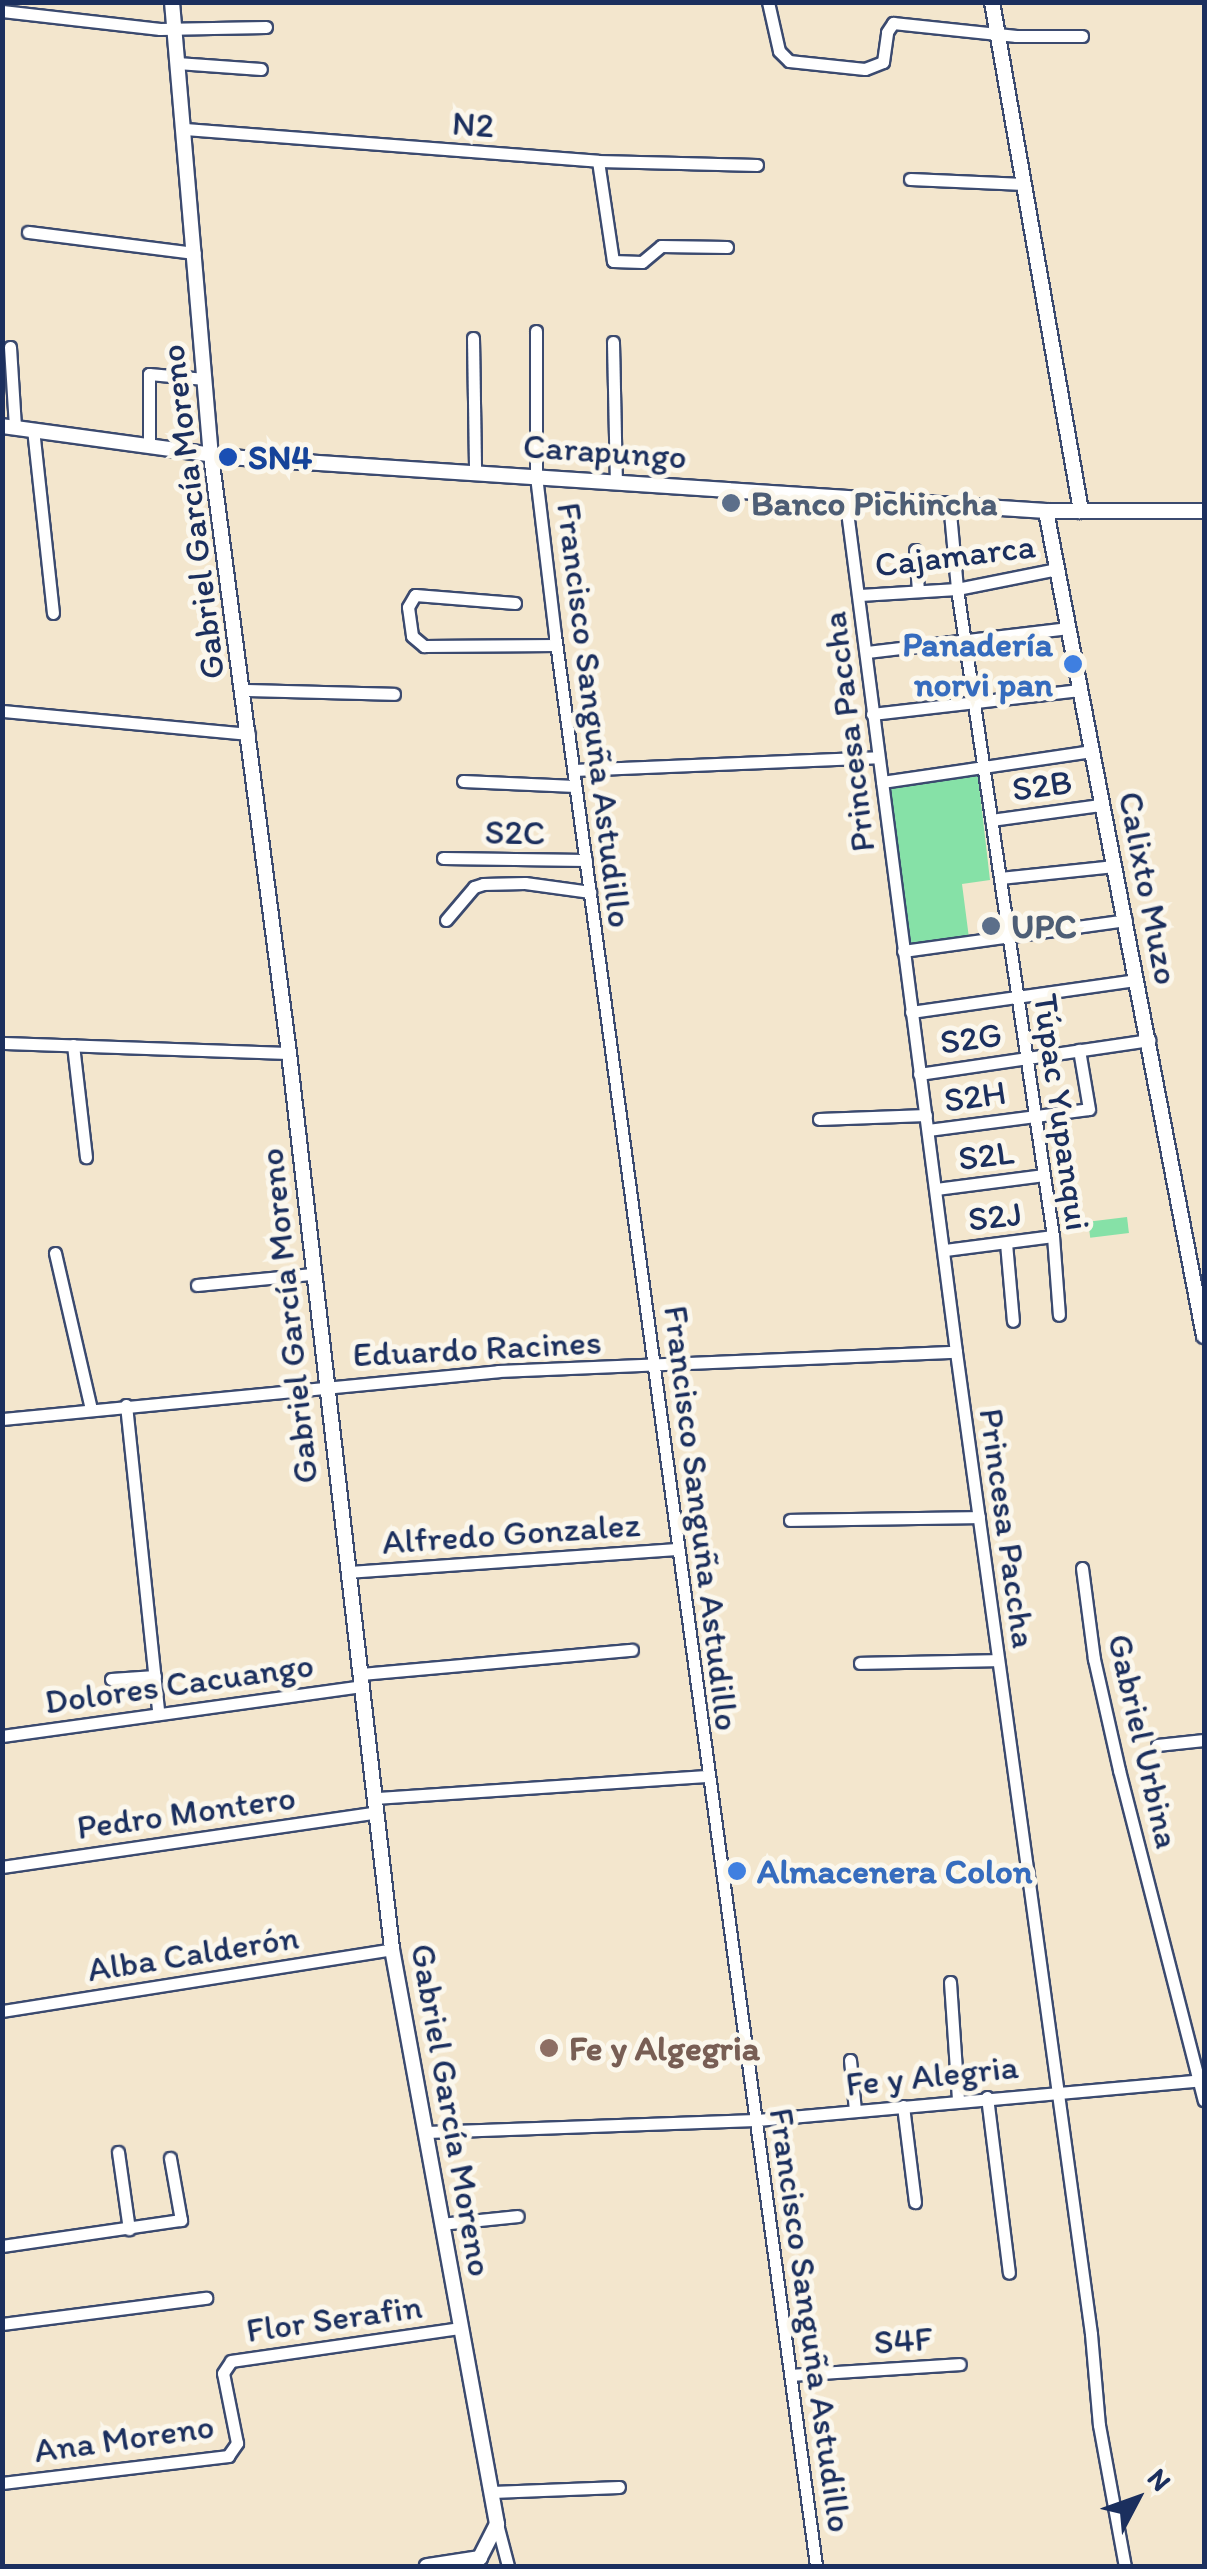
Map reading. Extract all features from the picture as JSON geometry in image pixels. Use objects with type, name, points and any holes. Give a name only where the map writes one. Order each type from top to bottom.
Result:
[{"type":"street","name":"Gabriel García Moreno","points":[[172,2],[211,456],[289,1053],[324,1385],[392,1948],[497,2524]]},
{"type":"street","points":[[768,2],[779,51],[789,61],[879,67],[894,23],[1082,36]]},
{"type":"street","points":[[992,2],[1082,511]]},
{"type":"street","points":[[2,11],[175,29],[266,27]]},
{"type":"street","points":[[178,63],[261,69]]},
{"type":"street","name":"N2","points":[[185,128],[598,161],[757,165]]},
{"type":"street","points":[[598,161],[614,261],[642,262],[661,246],[726,246]]},
{"type":"street","points":[[910,179],[1024,184]]},
{"type":"street","points":[[28,232],[195,253]]},
{"type":"street","name":"Francisco Sanguña Astudillo","points":[[536,331],[536,476],[556,645],[816,2566]]},
{"type":"street","points":[[474,338],[475,472]]},
{"type":"street","points":[[613,342],[616,481]]},
{"type":"street","points":[[8,426],[10,347]]},
{"type":"street","points":[[149,446],[149,374],[205,380]]},
{"type":"street","name":"Carapungo","points":[[8,426],[211,456],[1046,511],[1204,511]]},
{"type":"street","points":[[33,429],[53,613]]},
{"type":"street","name":"Princesa Paccha","points":[[845,496],[902,952],[1058,2090],[1100,2425],[1125,2566]]},
{"type":"street","name":"Túpac Yupanqui","points":[[948,502],[957,588],[1053,1236],[1060,1315]]},
{"type":"street","name":"Calixto Muzo","points":[[1046,511],[1204,1336]]},
{"type":"street","points":[[916,550],[918,591]]},
{"type":"street","name":"Cajamarca","points":[[860,595],[957,588],[1058,569]]},
{"type":"street","points":[[515,602],[414,594],[408,608],[412,636],[424,646],[556,645]]},
{"type":"street","points":[[867,652],[1069,628]]},
{"type":"street","points":[[243,690],[394,694]]},
{"type":"street","points":[[872,714],[1080,690]]},
{"type":"street","points":[[2,711],[249,734]]},
{"type":"street","points":[[882,782],[1092,750]]},
{"type":"street","points":[[573,770],[878,757]]},
{"type":"street","points":[[463,781],[575,786]]},
{"type":"street","name":"S2B","points":[[992,820],[1100,805]]},
{"type":"street","name":"S2C","points":[[443,858],[586,860]]},
{"type":"street","points":[[1000,878],[1114,866]]},
{"type":"street","points":[[446,920],[474,887],[484,884],[526,883],[590,892]]},
{"type":"street","points":[[902,952],[1126,920]]},
{"type":"street","points":[[912,1012],[1136,980]]},
{"type":"street","name":"S2G","points":[[919,1074],[1150,1040]]},
{"type":"street","points":[[2,1043],[289,1053]]},
{"type":"street","points":[[73,1046],[86,1158]]},
{"type":"street","name":"S2H","points":[[928,1130],[1088,1109],[1079,1050]]},
{"type":"street","points":[[818,1119],[926,1115]]},
{"type":"street","name":"S2L","points":[[936,1189],[1044,1175]]},
{"type":"street","name":"S2J","points":[[945,1250],[1053,1236]]},
{"type":"street","points":[[1006,1242],[1014,1321]]},
{"type":"street","points":[[55,1253],[91,1409]]},
{"type":"street","points":[[196,1285],[312,1274]]},
{"type":"street","name":"Eduardo Racines","points":[[2,1419],[498,1371],[956,1352]]},
{"type":"street","points":[[126,1405],[158,1711]]},
{"type":"street","points":[[790,1520],[979,1517]]},
{"type":"street","name":"Alfredo Gonzalez","points":[[348,1572],[678,1549]]},
{"type":"street","name":"Gabriel Urbina","points":[[1082,1568],[1094,1659],[1119,1770],[1202,2080],[1204,2100]]},
{"type":"street","name":"Dolores Cacuango","points":[[2,1736],[362,1680],[632,1650]]},
{"type":"street","points":[[860,1662],[998,1660]]},
{"type":"street","points":[[112,1679],[155,1676]]},
{"type":"street","points":[[1157,1745],[1204,1740]]},
{"type":"street","name":"Pedro Montero","points":[[2,1867],[376,1805],[708,1776]]},
{"type":"street","name":"Alba Calderón","points":[[2,2011],[392,1948]]},
{"type":"street","points":[[950,1982],[958,2100]]},
{"type":"street","points":[[850,2060],[854,2110]]},
{"type":"street","name":"Fe y Alegria","points":[[425,2132],[757,2120],[1202,2080]]},
{"type":"street","points":[[986,2097],[1009,2274]]},
{"type":"street","points":[[902,2106],[915,2202]]},
{"type":"street","points":[[118,2152],[128,2230]]},
{"type":"street","points":[[2,2246],[181,2220],[170,2158]]},
{"type":"street","points":[[441,2224],[518,2216]]},
{"type":"street","points":[[2,2324],[206,2298]]},
{"type":"street","name":"Flor Serafin","points":[[223,2373],[230,2361],[460,2328]]},
{"type":"street","name":"S4F","points":[[791,2375],[960,2364]]},
{"type":"street","name":"Ana Moreno","points":[[2,2483],[228,2456],[236,2442],[223,2373]]},
{"type":"street","points":[[492,2492],[619,2487]]},
{"type":"street","points":[[427,2566],[480,2558],[497,2524]]},
{"type":"street","points":[[497,2524],[508,2566]]},
{"type":"green space","points":[[978,776],[990,880],[962,884],[969,938],[907,945],[888,786]]},
{"type":"green space","points":[[1127,1217],[1129,1233],[1090,1238],[1088,1222]]},
{"type":"place","name":"SN4","points":[[228,457]]},
{"type":"place","name":"Banco Pichincha","points":[[731,503]]},
{"type":"place","name":"Panadería norvi pan","points":[[1073,664]]},
{"type":"place","name":"UPC","points":[[991,926]]},
{"type":"place","name":"Almacenera Colon","points":[[737,1871]]},
{"type":"place","name":"Fe y Algegria","points":[[549,2048]]}]
